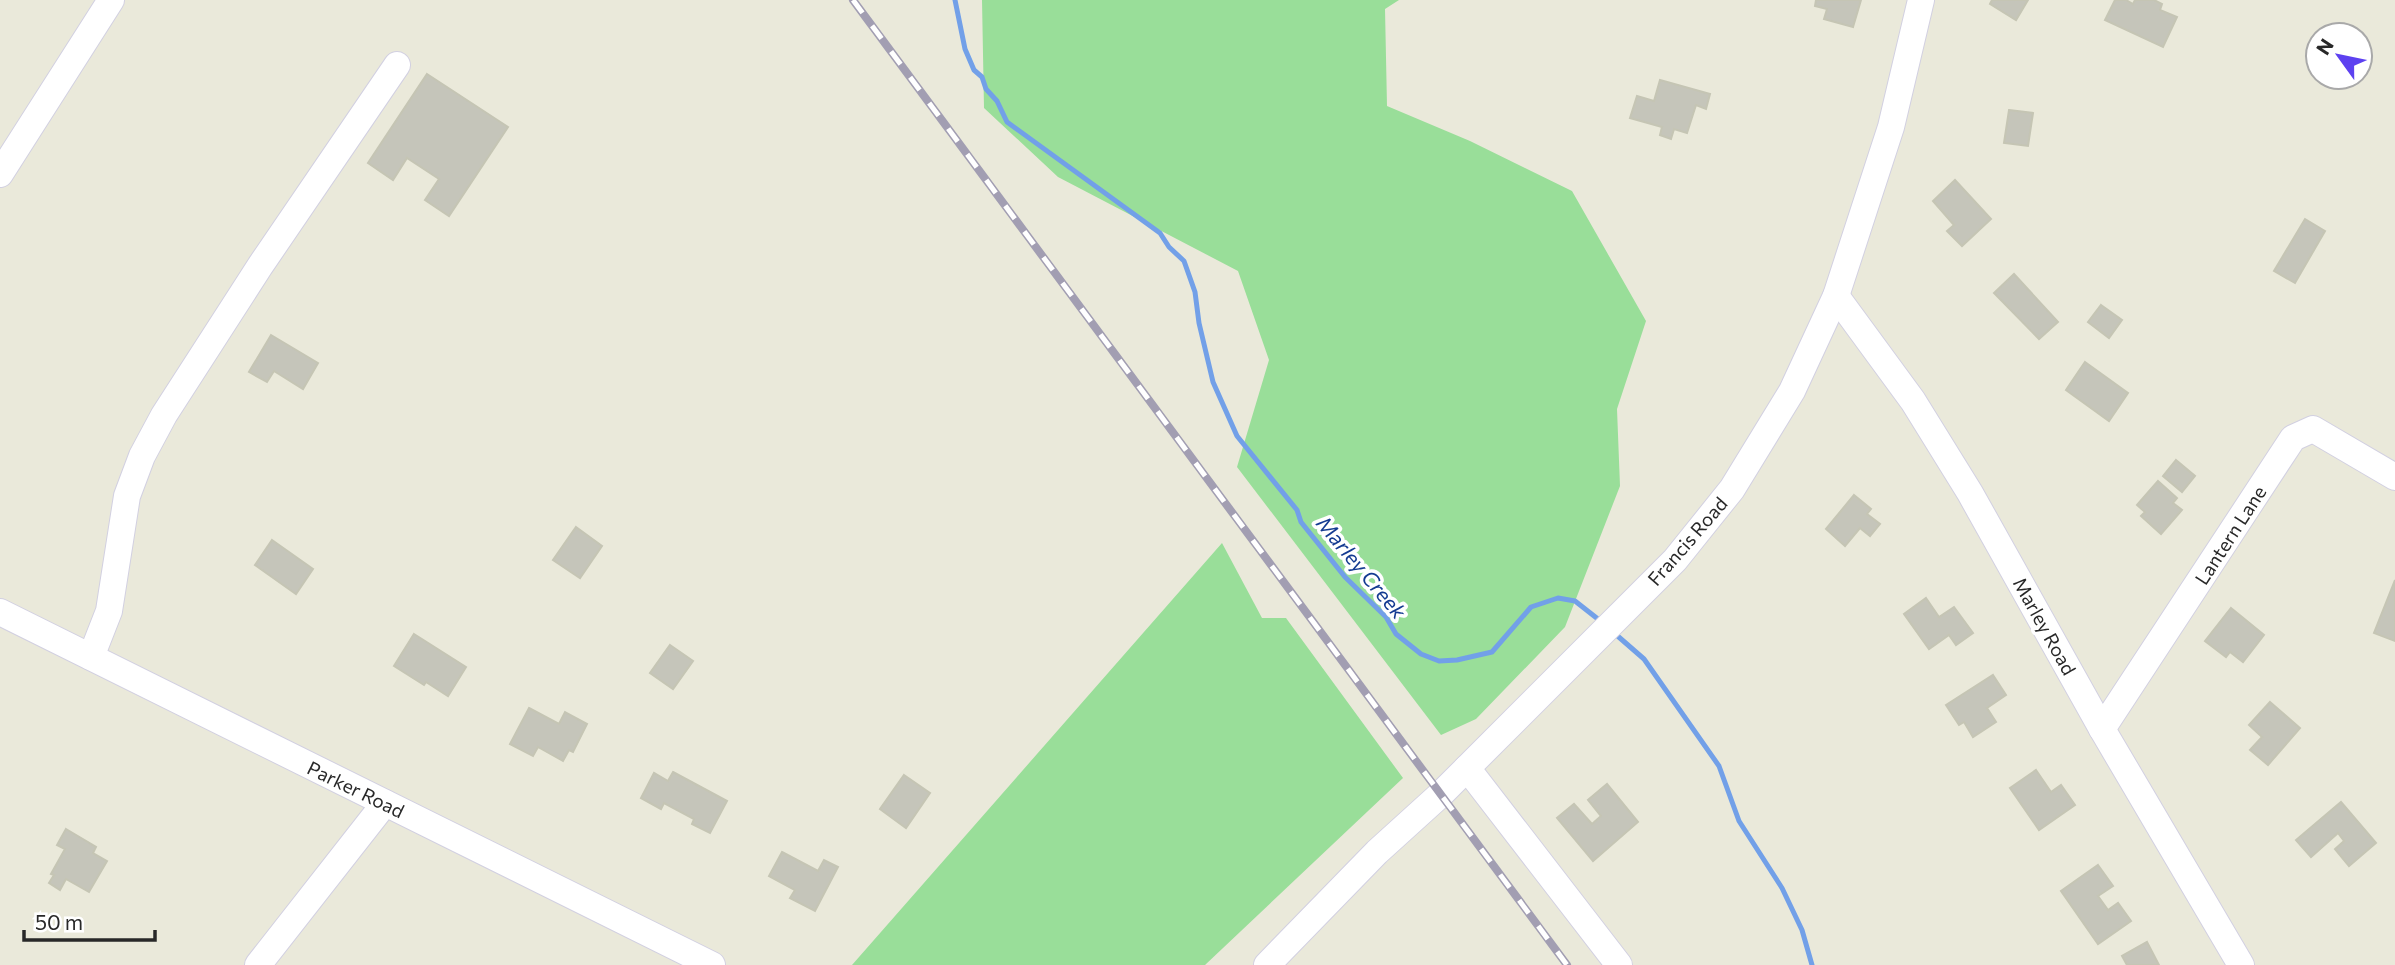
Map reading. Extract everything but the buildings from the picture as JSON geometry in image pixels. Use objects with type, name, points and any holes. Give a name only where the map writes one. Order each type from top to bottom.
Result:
[{"type":"street","points":[[0,174],[111,0]]},
{"type":"street","name":"Francis Road","points":[[1267,965],[1377,852],[1467,768],[1643,593],[1692,542],[1732,489],[1792,391],[1836,296],[1891,127],[1921,0]]},
{"type":"street","points":[[91,657],[109,611],[127,496],[142,456],[164,415],[260,266],[397,65]]},
{"type":"street","name":"Marley Road","points":[[1836,296],[1913,401],[1970,493],[2102,729],[2241,965]]},
{"type":"street","name":"Lantern Lane","points":[[2102,729],[2293,438],[2313,429],[2395,477]]},
{"type":"street","name":"Parker Road","points":[[0,612],[712,965]]},
{"type":"street","points":[[1467,768],[1619,965]]},
{"type":"street","points":[[258,965],[385,803]]},
{"type":"green space","points":[[982,0],[1399,0],[1385,9],[1387,106],[1470,141],[1572,191],[1646,321],[1617,409],[1620,486],[1565,627],[1476,719],[1441,735],[1237,467],[1269,360],[1238,271],[1058,177],[984,108]]},
{"type":"green space","points":[[1222,543],[1262,618],[1286,618],[1403,778],[1205,965],[852,965]]},
{"type":"waterway","name":"Marley Creek","points":[[955,0],[965,49],[974,70],[982,77],[986,89],[997,101],[1007,122],[1160,233],[1169,247],[1184,261],[1195,292],[1199,323],[1213,382],[1237,436],[1297,510],[1301,522],[1345,577],[1386,617],[1396,634],[1421,654],[1439,661],[1492,652],[1531,607],[1558,598],[1575,601],[1603,623]]},
{"type":"waterway","name":"Marley Creek","points":[[1613,632],[1644,659],[1719,766],[1739,821],[1782,888],[1802,930],[1812,965]]},
{"type":"railway","points":[[853,0],[1567,965]]}]
